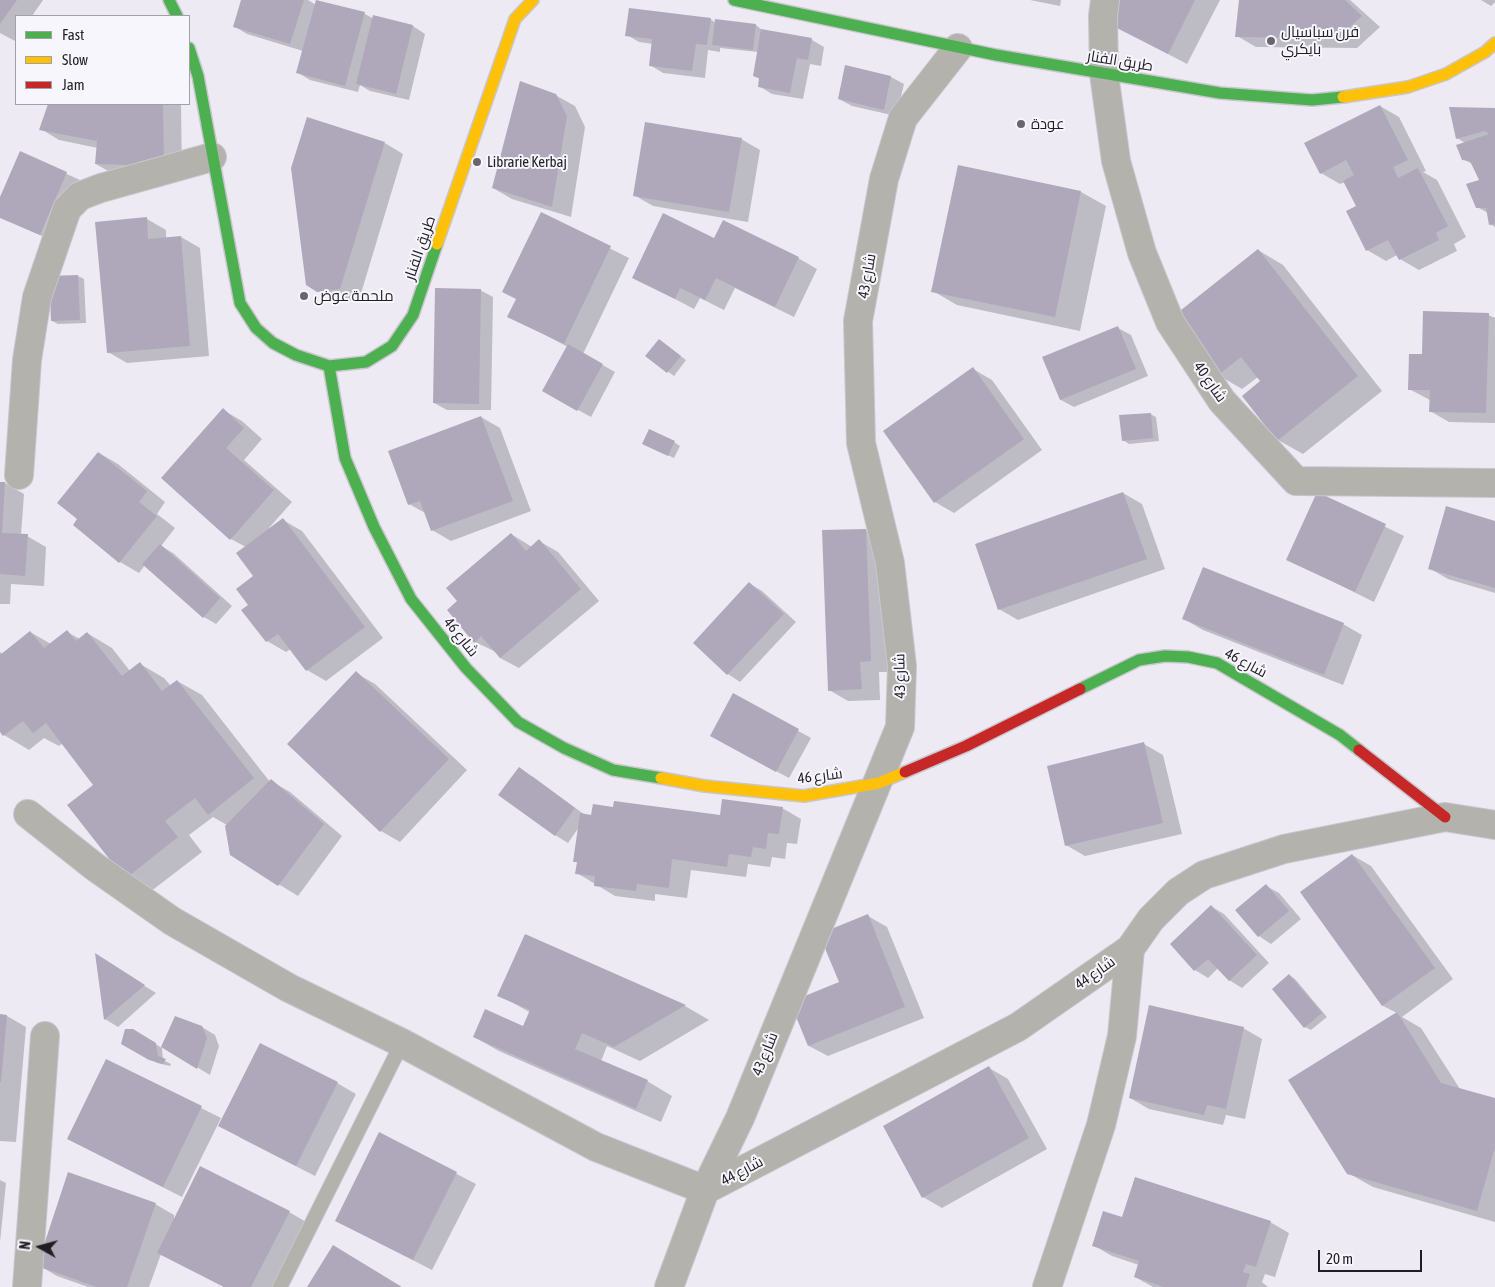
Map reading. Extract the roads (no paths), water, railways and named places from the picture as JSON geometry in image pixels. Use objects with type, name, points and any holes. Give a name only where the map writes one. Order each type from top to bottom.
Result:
[{"type":"street","points":[[169,0],[176,15]]},
{"type":"street","name":"طريق الفنار","points":[[190,51],[198,76],[240,303],[256,328],[273,343],[296,355],[329,366],[366,362],[392,346],[413,315],[514,19],[533,0]]},
{"type":"street","name":"طريق الفنار","points":[[734,0],[958,48],[1104,74],[1220,93],[1312,100],[1360,96],[1408,87],[1446,74],[1492,53]]},
{"type":"street","name":"شارع 40","points":[[1105,0],[1103,16],[1104,74],[1116,161],[1142,253],[1170,322],[1222,400],[1296,481],[1495,483]]},
{"type":"street","name":"شارع 43","points":[[669,1287],[705,1190],[740,1118],[900,728],[902,666],[890,563],[861,443],[858,321],[884,179],[903,118],[958,48]]},
{"type":"street","points":[[19,475],[27,360],[37,297],[67,209],[80,196],[101,188],[212,156]]},
{"type":"street","name":"شارع 46","points":[[329,366],[345,458],[374,527],[411,599],[466,668],[518,722],[564,748],[612,770],[705,786],[804,796],[878,783],[966,746],[1139,660],[1173,656],[1218,663],[1253,683],[1340,735],[1445,817]]},
{"type":"street","points":[[28,814],[95,867],[172,921],[289,988],[402,1043],[596,1147],[705,1190]]},
{"type":"street","name":"شارع 44","points":[[705,1190],[1018,1027],[1130,948],[1151,919],[1178,892],[1204,875],[1284,849],[1445,817],[1495,825]]},
{"type":"street","points":[[1047,1287],[1101,1125],[1122,1036],[1130,948]]},
{"type":"street","points":[[27,1287],[44,1036]]},
{"type":"lane","points":[[280,1287],[402,1043]]},
{"type":"place","name":"فرن سباسيال بايكري","points":[[1271,41]]},
{"type":"place","name":"عودة","points":[[1021,124]]},
{"type":"place","name":"Librarie Kerbaj","points":[[477,162]]},
{"type":"place","name":"ملحمة عوض","points":[[304,296]]}]
